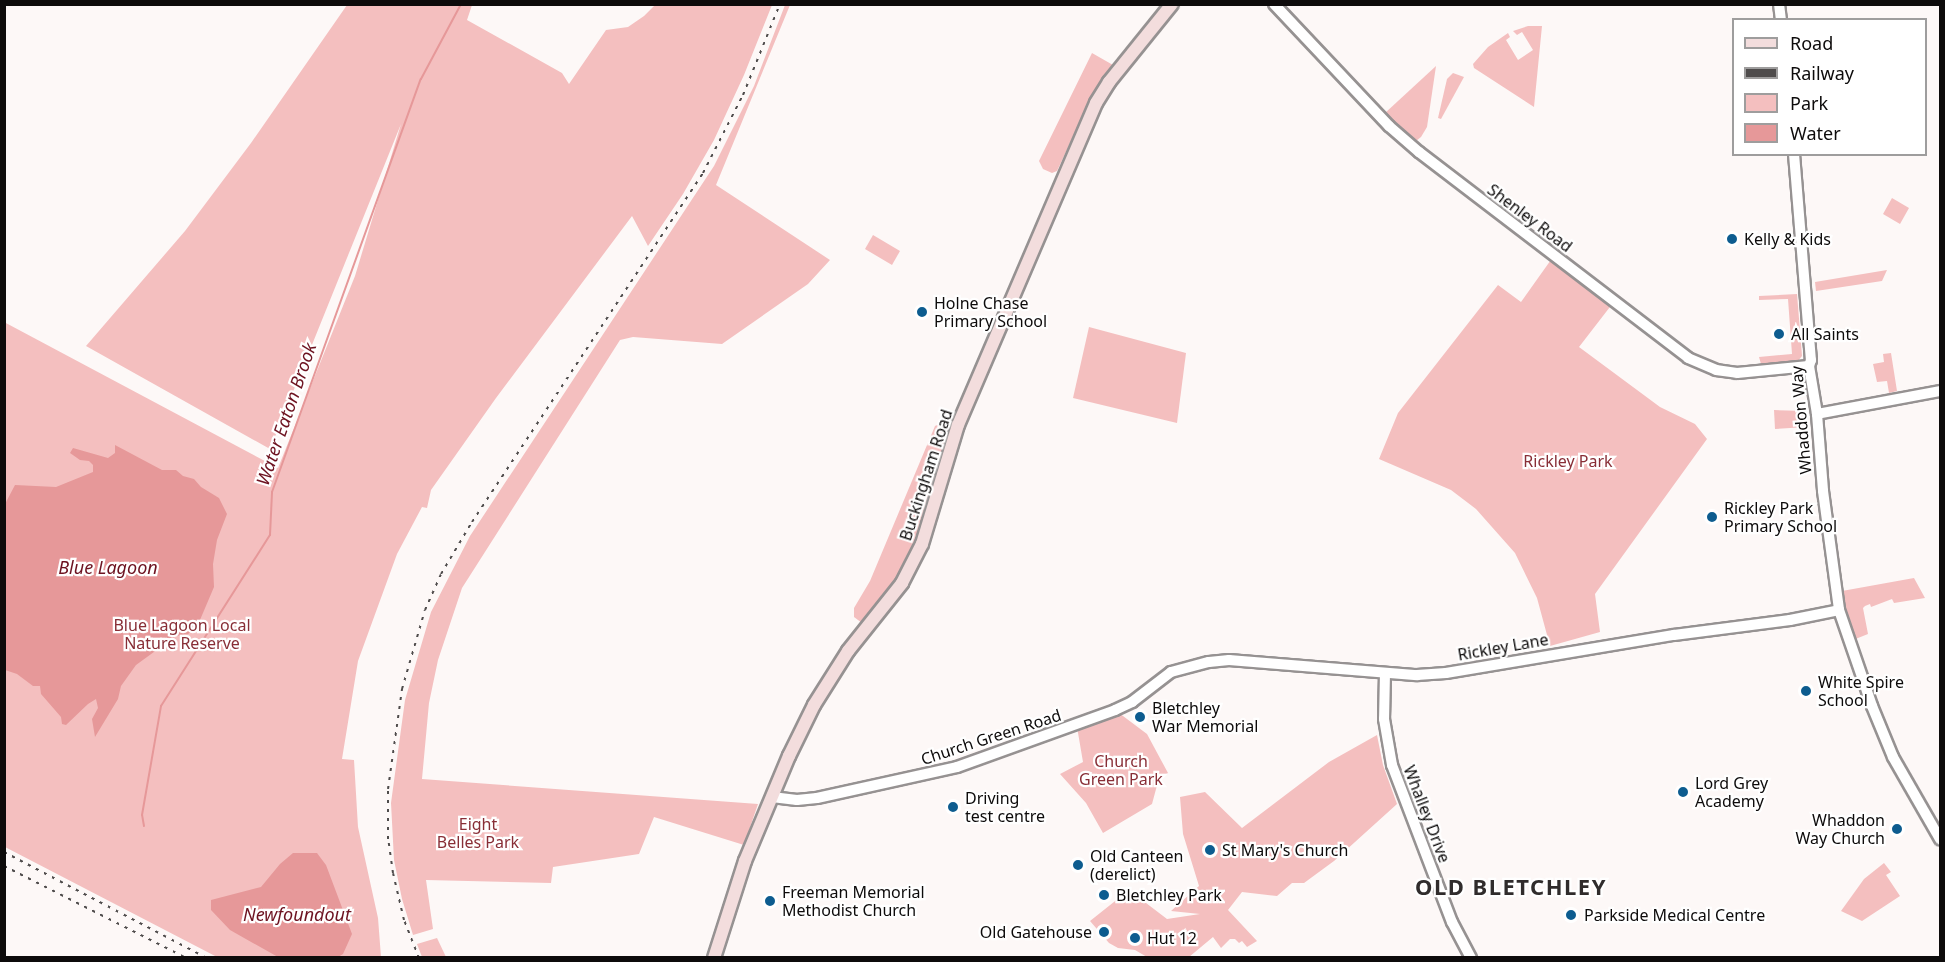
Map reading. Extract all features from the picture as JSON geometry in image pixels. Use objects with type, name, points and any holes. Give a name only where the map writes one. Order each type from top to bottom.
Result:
[{"type":"main road","name":"Buckingham Road","points":[[713,957],[731,898],[789,756],[831,677],[858,637],[897,590],[914,563],[962,416],[1096,103],[1109,82],[1172,4]]},
{"type":"street","name":"Shenley Road","points":[[1274,4],[1389,126],[1419,152],[1688,358],[1716,370],[1737,373],[1809,366]]},
{"type":"street","name":"Whaddon Way","points":[[1794,156],[1811,360],[1809,366],[1817,414],[1823,491],[1839,610],[1872,706],[1893,757],[1941,839]]},
{"type":"street","points":[[1817,414],[1941,392]]},
{"type":"street","name":"Rickley Lane","points":[[1171,672],[1199,664],[1229,660],[1418,675],[1446,673],[1608,644],[1790,620],[1839,610]]},
{"type":"street","name":"Church Green Road","points":[[772,797],[797,800],[817,798],[957,766],[1115,710],[1132,702],[1171,672]]},
{"type":"street","name":"Whalley Drive","points":[[1385,673],[1384,719],[1392,765],[1452,922],[1470,957]]},
{"type":"green space","name":"Blue Lagoon Local Nature Reserve","points":[[347,5],[472,5],[467,20],[562,73],[569,84],[606,30],[628,27],[655,5],[772,5],[744,75],[714,140],[683,194],[648,246],[632,216],[496,398],[431,490],[427,508],[422,507],[397,554],[358,661],[342,759],[354,760],[358,827],[378,918],[381,957],[217,957],[5,847],[4,322],[278,468],[355,276],[401,124],[270,449],[86,346],[185,231],[251,143]]},
{"type":"green space","name":"Eight Belles Park","points":[[785,5],[790,5],[716,185],[830,260],[808,284],[722,344],[633,337],[620,340],[462,588],[438,660],[429,703],[422,779],[758,804],[744,845],[654,817],[639,854],[553,867],[551,883],[426,880],[433,929],[413,935],[402,899],[394,860],[391,803],[405,700],[431,612],[470,536],[714,166],[754,86]]},
{"type":"green space","points":[[1528,26],[1542,26],[1534,107],[1474,68],[1473,64],[1488,47],[1508,33],[1510,37],[1506,40],[1518,60],[1533,50],[1522,32],[1517,35],[1513,31]]},
{"type":"green space","points":[[1092,53],[1113,65],[1090,100],[1057,171],[1052,173],[1043,169],[1039,161]]},
{"type":"green space","points":[[1436,66],[1427,127],[1416,141],[1385,113]]},
{"type":"green space","points":[[1453,73],[1464,77],[1441,119],[1438,118],[1447,79]]},
{"type":"green space","points":[[1892,198],[1909,208],[1900,224],[1883,214]]},
{"type":"green space","points":[[873,235],[900,251],[892,265],[865,249]]},
{"type":"green space","name":"Rickley Park","points":[[1553,257],[1613,303],[1579,347],[1660,407],[1695,424],[1707,439],[1595,594],[1600,632],[1550,646],[1537,598],[1515,553],[1476,509],[1451,490],[1379,459],[1398,413],[1498,285],[1521,302]]},
{"type":"green space","points":[[1887,270],[1882,281],[1816,291],[1815,282]]},
{"type":"green space","points":[[1797,294],[1802,356],[1798,361],[1761,364],[1759,357],[1792,354],[1788,299],[1759,300],[1759,296]]},
{"type":"green space","points":[[1089,327],[1186,353],[1177,423],[1073,398]]},
{"type":"green space","points":[[1891,353],[1897,391],[1889,393],[1887,381],[1877,382],[1873,364],[1884,362],[1883,354]]},
{"type":"green space","points":[[1774,410],[1806,411],[1807,427],[1775,429]]},
{"type":"green space","points":[[943,422],[948,428],[948,447],[911,561],[867,622],[862,623],[854,617],[854,608],[870,581],[935,426]]},
{"type":"green space","points":[[1914,578],[1925,598],[1894,603],[1892,599],[1871,607],[1870,604],[1865,606],[1863,608],[1868,634],[1853,640],[1842,591]]},
{"type":"green space","name":"Church Green Park","points":[[1119,713],[1147,734],[1168,773],[1159,778],[1152,804],[1103,833],[1086,803],[1060,774],[1083,762],[1077,727]]},
{"type":"green space","points":[[1377,735],[1383,765],[1397,804],[1334,861],[1304,883],[1292,883],[1277,896],[1242,892],[1228,910],[1257,941],[1247,947],[1242,941],[1239,943],[1235,939],[1230,939],[1221,948],[1213,937],[1189,957],[1147,957],[1135,950],[1118,948],[1109,943],[1090,921],[1129,890],[1167,919],[1200,914],[1171,911],[1199,886],[1183,834],[1180,797],[1205,792],[1242,828],[1329,762]]},
{"type":"green space","points":[[1884,863],[1891,872],[1886,875],[1900,896],[1862,921],[1841,911],[1864,879]]},
{"type":"green space","points":[[437,938],[446,957],[422,957],[417,944]]},
{"type":"water","name":"Blue Lagoon","points":[[115,445],[162,470],[176,470],[183,476],[194,479],[201,487],[219,498],[227,514],[217,540],[213,564],[214,587],[197,627],[188,634],[176,636],[136,665],[121,686],[118,699],[95,737],[92,719],[98,708],[96,699],[66,725],[62,724],[61,717],[41,694],[40,686],[33,686],[17,674],[5,670],[5,504],[15,485],[56,487],[93,472],[93,465],[89,461],[80,460],[70,453],[73,448],[108,458],[115,453]]},
{"type":"water","name":"Newfoundout","points":[[293,853],[317,853],[326,865],[352,934],[343,954],[338,957],[278,957],[230,930],[211,910],[211,900],[261,887],[280,864]]},
{"type":"waterway","name":"Water Eaton Brook","points":[[144,826],[142,815],[161,706],[270,535],[272,492],[421,79],[461,4]]},
{"type":"railway","points":[[419,958],[404,920],[393,873],[388,839],[388,789],[402,689],[425,610],[441,574],[472,522],[703,173],[743,95],[780,4]]},
{"type":"railway","points":[[4,852],[207,958]]},
{"type":"railway","points":[[4,866],[186,958]]},
{"type":"place","name":"Kelly & Kids","points":[[1732,239]]},
{"type":"place","name":"Holne Chase Primary School","points":[[922,312]]},
{"type":"place","name":"All Saints","points":[[1779,334]]},
{"type":"place","name":"Rickley Park Primary School","points":[[1712,517]]},
{"type":"place","name":"White Spire School","points":[[1806,691]]},
{"type":"place","name":"Bletchley War Memorial","points":[[1140,717]]},
{"type":"place","name":"Lord Grey Academy","points":[[1683,792]]},
{"type":"place","name":"Driving test centre","points":[[953,807]]},
{"type":"place","name":"Whaddon Way Church","points":[[1897,829]]},
{"type":"place","name":"St Mary's Church","points":[[1210,850]]},
{"type":"place","name":"Old Canteen (derelict)","points":[[1078,865]]},
{"type":"place","name":"Bletchley Park","points":[[1104,895]]},
{"type":"place","name":"Freeman Memorial Methodist Church","points":[[770,901]]},
{"type":"place","name":"Parkside Medical Centre","points":[[1571,915]]},
{"type":"place","name":"Old Gatehouse","points":[[1104,932]]},
{"type":"place","name":"Hut 12","points":[[1135,938]]},
{"type":"district","name":"OLD BLETCHLEY","points":[[1511,887]]}]
